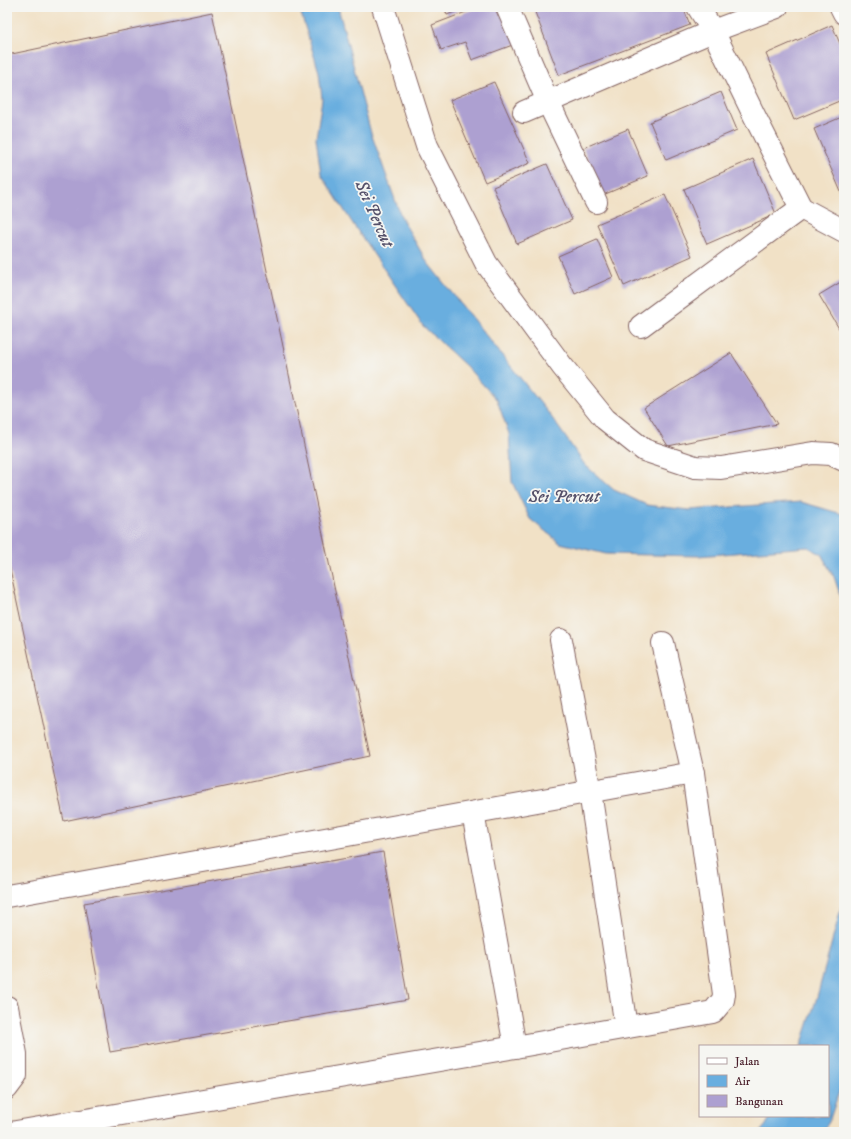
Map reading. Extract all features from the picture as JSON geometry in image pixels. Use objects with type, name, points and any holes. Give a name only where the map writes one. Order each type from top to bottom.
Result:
[{"type":"street","points":[[383,7],[427,146],[486,263],[562,366],[605,420],[644,450],[695,467],[721,468],[813,452],[831,454],[844,460]]},
{"type":"street","points":[[507,7],[548,102],[596,202]]},
{"type":"street","points":[[698,7],[713,31],[801,208],[844,230]]},
{"type":"street","points":[[524,112],[713,31],[777,7]]},
{"type":"street","points":[[841,7],[844,13]]},
{"type":"street","points":[[641,326],[801,208]]},
{"type":"street","points":[[561,640],[590,792],[626,1027]]},
{"type":"street","points":[[16,1132],[713,1012],[724,1000],[724,994],[693,773],[663,642]]},
{"type":"street","points":[[7,896],[693,773]]},
{"type":"street","points":[[473,813],[515,1047]]},
{"type":"street","points":[[7,1007],[16,1054],[16,1076],[7,1088]]},
{"type":"water","name":"Sei Percut","points":[[299,7],[338,7],[371,133],[402,219],[427,262],[550,415],[585,465],[614,490],[647,505],[689,510],[801,502],[842,514],[844,516],[844,606],[834,577],[821,554],[808,547],[698,556],[606,554],[560,543],[530,519],[512,482],[509,434],[497,400],[466,366],[423,326],[355,227],[321,174],[316,138],[322,99],[319,72]]},
{"type":"water","points":[[844,897],[844,1077],[829,1122],[822,1132],[760,1132],[770,1117],[829,1117],[829,1045],[801,1045],[817,997]]},
{"type":"building","points":[[444,7],[468,7],[447,15]]},
{"type":"building","points":[[479,7],[504,7],[518,43],[472,60],[465,42],[441,50],[432,25]]},
{"type":"building","points":[[533,7],[683,7],[690,25],[559,75]]},
{"type":"building","points":[[212,12],[370,756],[64,821],[7,555],[7,55]]},
{"type":"building","points":[[832,25],[844,53],[844,99],[794,120],[766,54]]},
{"type":"building","points":[[494,82],[530,163],[485,182],[450,100]]},
{"type":"building","points":[[721,92],[737,130],[666,160],[650,122]]},
{"type":"building","points":[[844,116],[844,199],[814,129]]},
{"type":"building","points":[[628,129],[648,176],[603,195],[583,148]]},
{"type":"building","points":[[753,159],[776,214],[707,244],[684,189]]},
{"type":"building","points":[[547,164],[572,220],[517,244],[493,187]]},
{"type":"building","points":[[665,195],[692,256],[624,286],[597,224]]},
{"type":"building","points":[[597,239],[613,277],[575,294],[558,256]]},
{"type":"building","points":[[844,280],[844,337],[819,295]]},
{"type":"building","points":[[731,353],[777,424],[668,446],[644,408]]},
{"type":"building","points":[[383,852],[408,1000],[110,1052],[84,903]]}]
